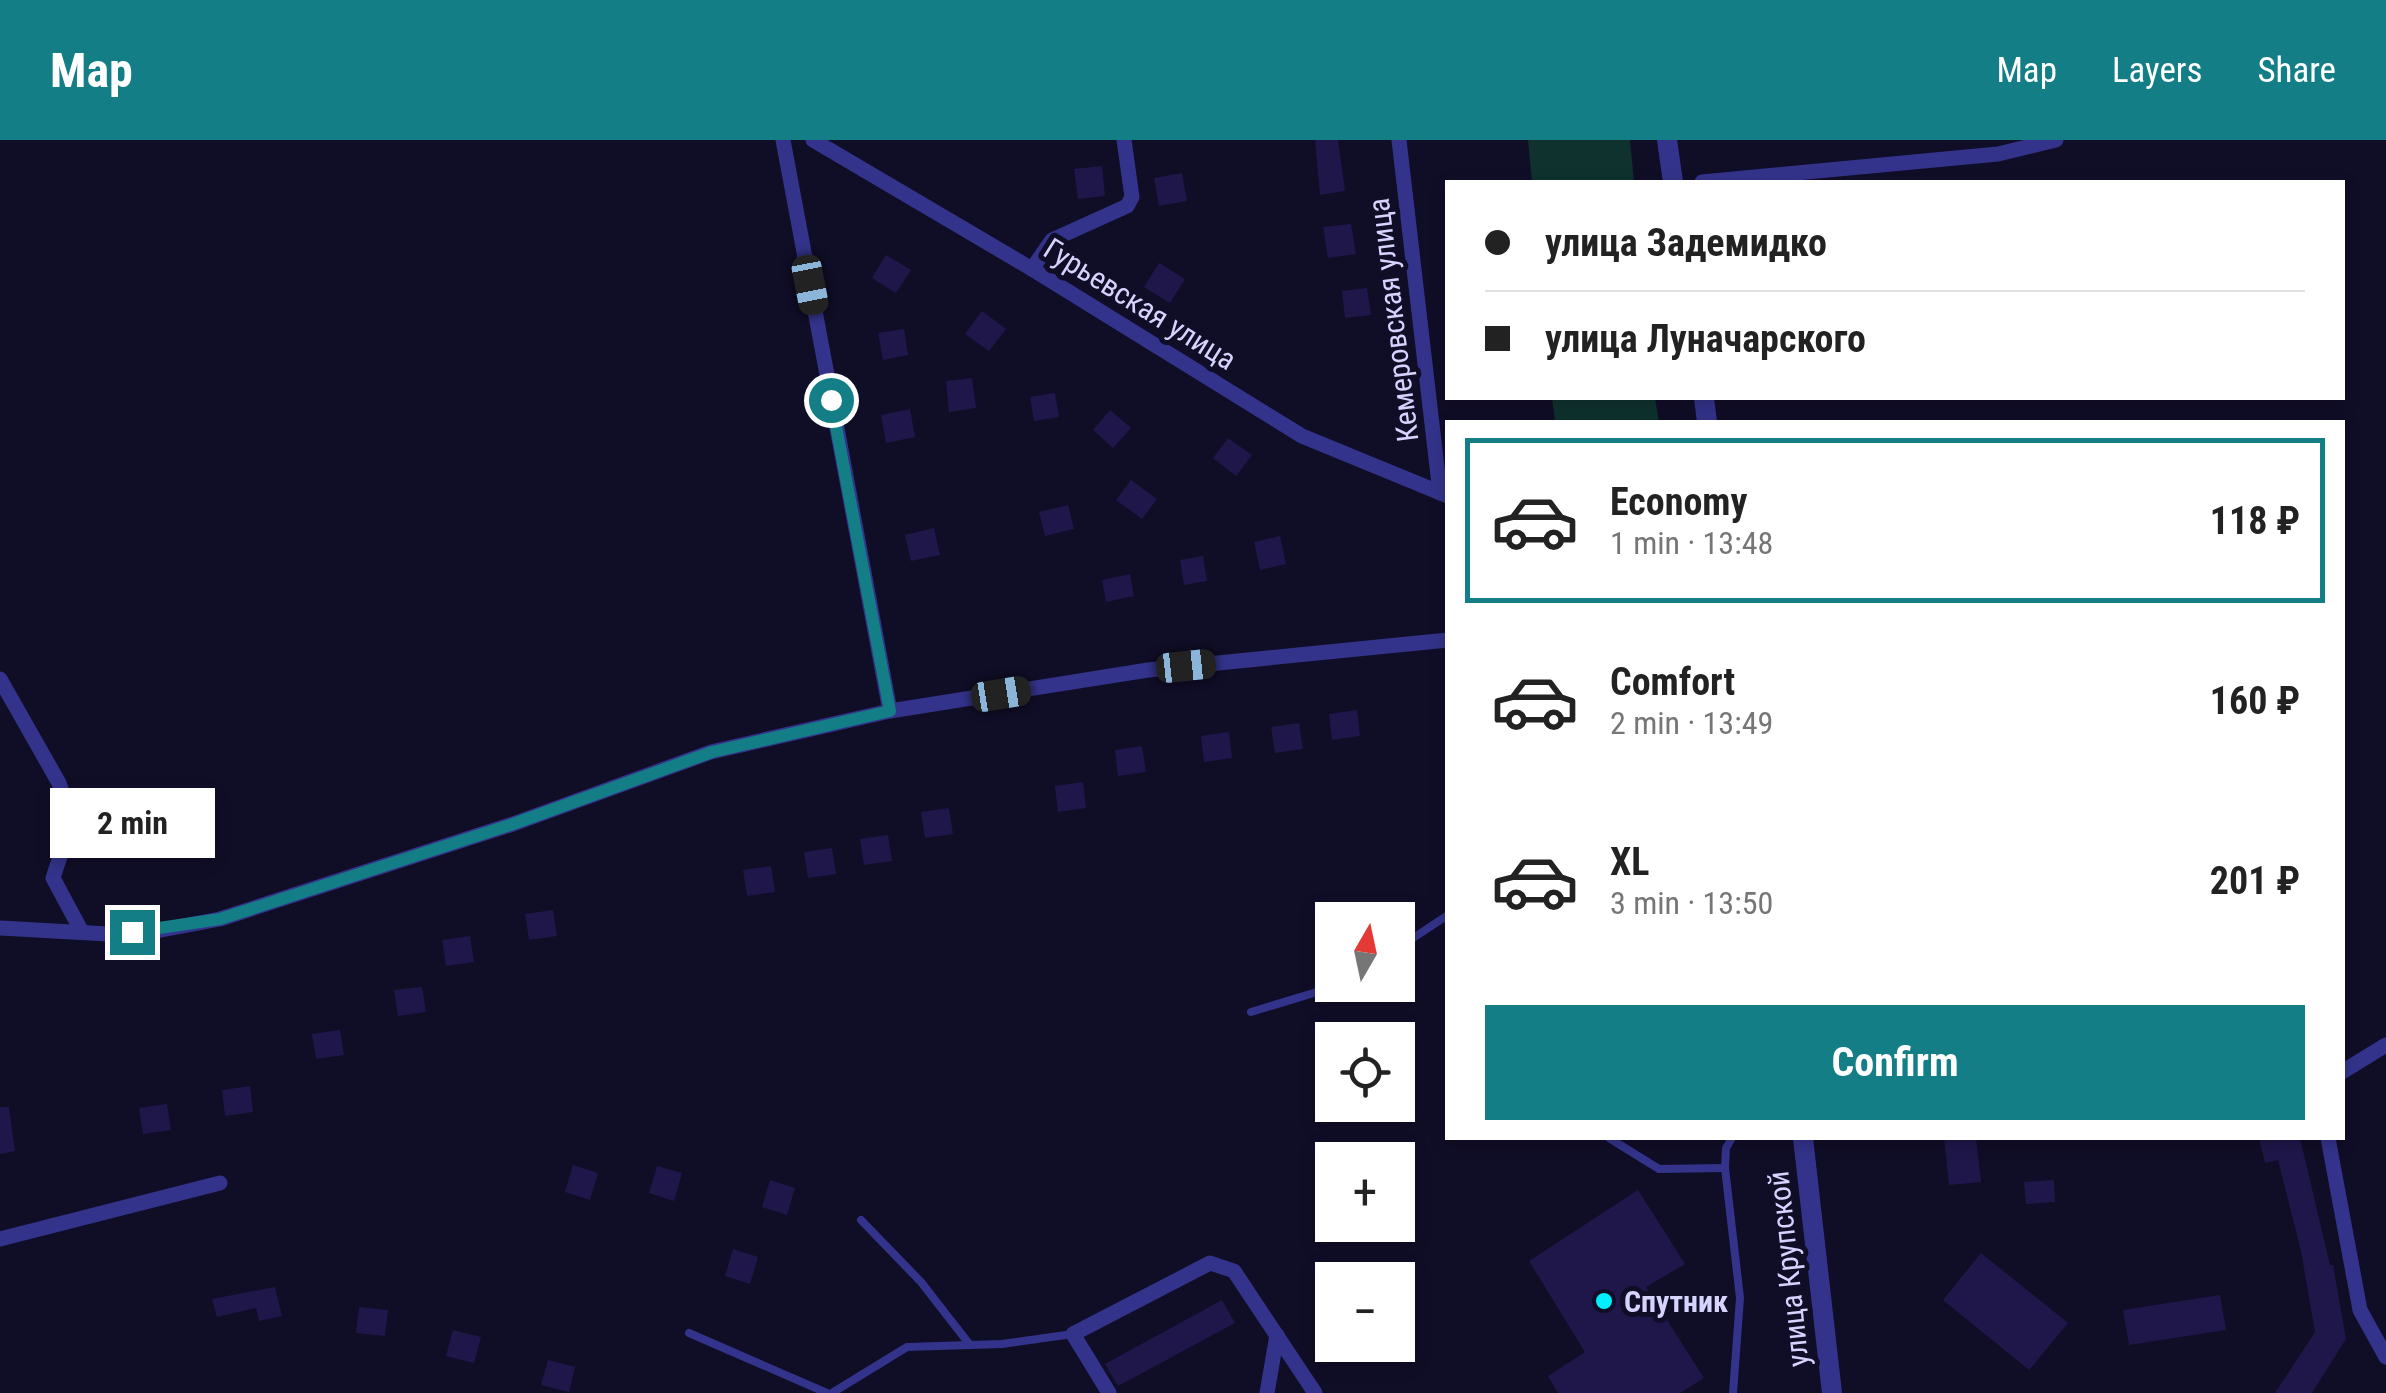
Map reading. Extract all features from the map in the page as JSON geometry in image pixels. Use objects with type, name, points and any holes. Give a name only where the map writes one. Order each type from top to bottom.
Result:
[{"type":"street","points":[[783,140],[890,711]]},
{"type":"street","name":"Гурьевская улица","points":[[813,140],[1032,269],[1302,436],[1444,495]]},
{"type":"street","points":[[1032,269],[1052,240],[1127,206],[1132,197],[1124,140]]},
{"type":"street","name":"Кемеровская улица","points":[[1399,140],[1444,495]]},
{"type":"street","points":[[1667,140],[1673,180]]},
{"type":"street","points":[[1723,180],[1998,154],[2056,140]]},
{"type":"street","points":[[0,928],[156,932],[220,919],[513,824],[712,752],[890,711],[1148,670],[1445,640]]},
{"type":"street","points":[[0,679],[59,783],[72,820],[53,878],[82,932]]},
{"type":"street","points":[[2345,1070],[2386,1044]]},
{"type":"street","name":"улица Крупской","points":[[1803,1140],[1832,1393]]},
{"type":"street","points":[[2328,1140],[2360,1310],[2386,1357]]},
{"type":"street","points":[[0,1239],[220,1183]]},
{"type":"street","points":[[1109,1393],[1073,1334],[1210,1263],[1234,1271],[1314,1393]]},
{"type":"street","points":[[1267,1393],[1276,1335]]},
{"type":"lane","points":[[1415,937],[1445,917]]},
{"type":"lane","points":[[1251,1012],[1315,993]]},
{"type":"lane","points":[[1613,1140],[1658,1169],[1724,1168]]},
{"type":"lane","points":[[1731,1140],[1724,1168],[1740,1298],[1733,1393]]},
{"type":"lane","points":[[861,1220],[921,1282],[970,1345]]},
{"type":"lane","points":[[689,1334],[829,1393],[907,1346],[970,1345],[1073,1334]]},
{"type":"green space","points":[[1528,140],[1630,140],[1634,180],[1532,180]]},
{"type":"green space","points":[[1552,400],[1655,400],[1659,420],[1555,420]]},
{"type":"building","points":[[1315,140],[1338,140],[1345,191],[1320,195]]},
{"type":"building","points":[[1102,166],[1105,196],[1078,199],[1074,169]]},
{"type":"building","points":[[1182,173],[1187,201],[1159,206],[1154,178]]},
{"type":"building","points":[[1351,224],[1356,254],[1328,258],[1323,227]]},
{"type":"building","points":[[886,255],[911,270],[896,293],[872,278]]},
{"type":"building","points":[[1159,263],[1185,279],[1170,303],[1144,287]]},
{"type":"building","points":[[1367,288],[1371,315],[1345,318],[1342,291]]},
{"type":"building","points":[[982,311],[1006,329],[989,351],[965,334]]},
{"type":"building","points":[[904,329],[908,355],[883,360],[878,333]]},
{"type":"building","points":[[972,378],[976,408],[949,412],[946,381]]},
{"type":"building","points":[[1055,393],[1059,417],[1034,421],[1030,397]]},
{"type":"building","points":[[910,409],[915,437],[886,443],[881,415]]},
{"type":"building","points":[[1110,410],[1131,428],[1113,448],[1093,430]]},
{"type":"building","points":[[1228,438],[1252,455],[1236,476],[1213,458]]},
{"type":"building","points":[[1131,480],[1157,499],[1142,519],[1116,500]]},
{"type":"building","points":[[1068,505],[1074,529],[1045,536],[1039,512]]},
{"type":"building","points":[[934,528],[940,555],[911,561],[905,535]]},
{"type":"building","points":[[1280,536],[1286,564],[1260,570],[1254,542]]},
{"type":"building","points":[[1203,556],[1207,581],[1184,585],[1180,560]]},
{"type":"building","points":[[1130,574],[1134,596],[1106,602],[1102,580]]},
{"type":"building","points":[[1357,710],[1360,736],[1332,740],[1329,714]]},
{"type":"building","points":[[1299,723],[1303,749],[1275,753],[1271,727]]},
{"type":"building","points":[[1229,732],[1232,758],[1204,762],[1201,736]]},
{"type":"building","points":[[1142,746],[1146,772],[1118,776],[1115,750]]},
{"type":"building","points":[[1083,782],[1086,808],[1058,812],[1055,786]]},
{"type":"building","points":[[949,808],[953,834],[925,838],[921,812]]},
{"type":"building","points":[[888,835],[892,861],[864,865],[860,839]]},
{"type":"building","points":[[832,848],[836,874],[808,878],[804,852]]},
{"type":"building","points":[[771,866],[775,892],[747,896],[743,870]]},
{"type":"building","points":[[553,910],[557,936],[529,940],[525,914]]},
{"type":"building","points":[[470,936],[474,962],[446,966],[442,940]]},
{"type":"building","points":[[422,987],[426,1012],[398,1016],[394,990]]},
{"type":"building","points":[[340,1030],[344,1055],[316,1059],[312,1034]]},
{"type":"building","points":[[250,1086],[253,1112],[225,1116],[222,1090]]},
{"type":"building","points":[[167,1104],[171,1130],[143,1134],[139,1108]]},
{"type":"building","points":[[0,1107],[9,1107],[15,1151],[0,1154]]},
{"type":"building","points":[[1944,1140],[1976,1140],[1981,1182],[1949,1185]]},
{"type":"building","points":[[2259,1140],[2300,1140],[2333,1265],[2346,1339],[2312,1393],[2275,1393],[2315,1332],[2301,1251],[2278,1160],[2265,1163]]},
{"type":"building","points":[[573,1165],[598,1173],[590,1200],[565,1192]]},
{"type":"building","points":[[657,1166],[682,1173],[674,1201],[649,1193]]},
{"type":"building","points":[[770,1180],[795,1188],[787,1215],[762,1207]]},
{"type":"building","points":[[2054,1180],[2055,1202],[2026,1204],[2024,1182]]},
{"type":"building","name":"Спутник","points":[[1638,1190],[1685,1264],[1646,1287],[1704,1378],[1680,1393],[1558,1393],[1548,1376],[1585,1352],[1529,1261]]},
{"type":"building","points":[[733,1249],[758,1257],[750,1284],[725,1276]]},
{"type":"building","points":[[1981,1253],[2068,1323],[2029,1370],[1943,1300]]},
{"type":"building","points":[[275,1287],[282,1316],[259,1321],[256,1308],[217,1317],[212,1299]]},
{"type":"building","points":[[2220,1295],[2226,1330],[2129,1345],[2123,1310]]},
{"type":"building","points":[[1222,1300],[1235,1323],[1118,1386],[1105,1364]]},
{"type":"building","points":[[359,1307],[388,1310],[385,1336],[356,1333]]},
{"type":"building","points":[[453,1330],[481,1337],[474,1363],[446,1356]]},
{"type":"building","points":[[548,1360],[575,1367],[569,1392],[541,1385]]},
{"type":"place","name":"Спутник","points":[[1604,1301]]},
{"type":"route","points":[[132,932],[156,932],[220,919],[513,824],[712,752],[890,711],[831,400]]}]
